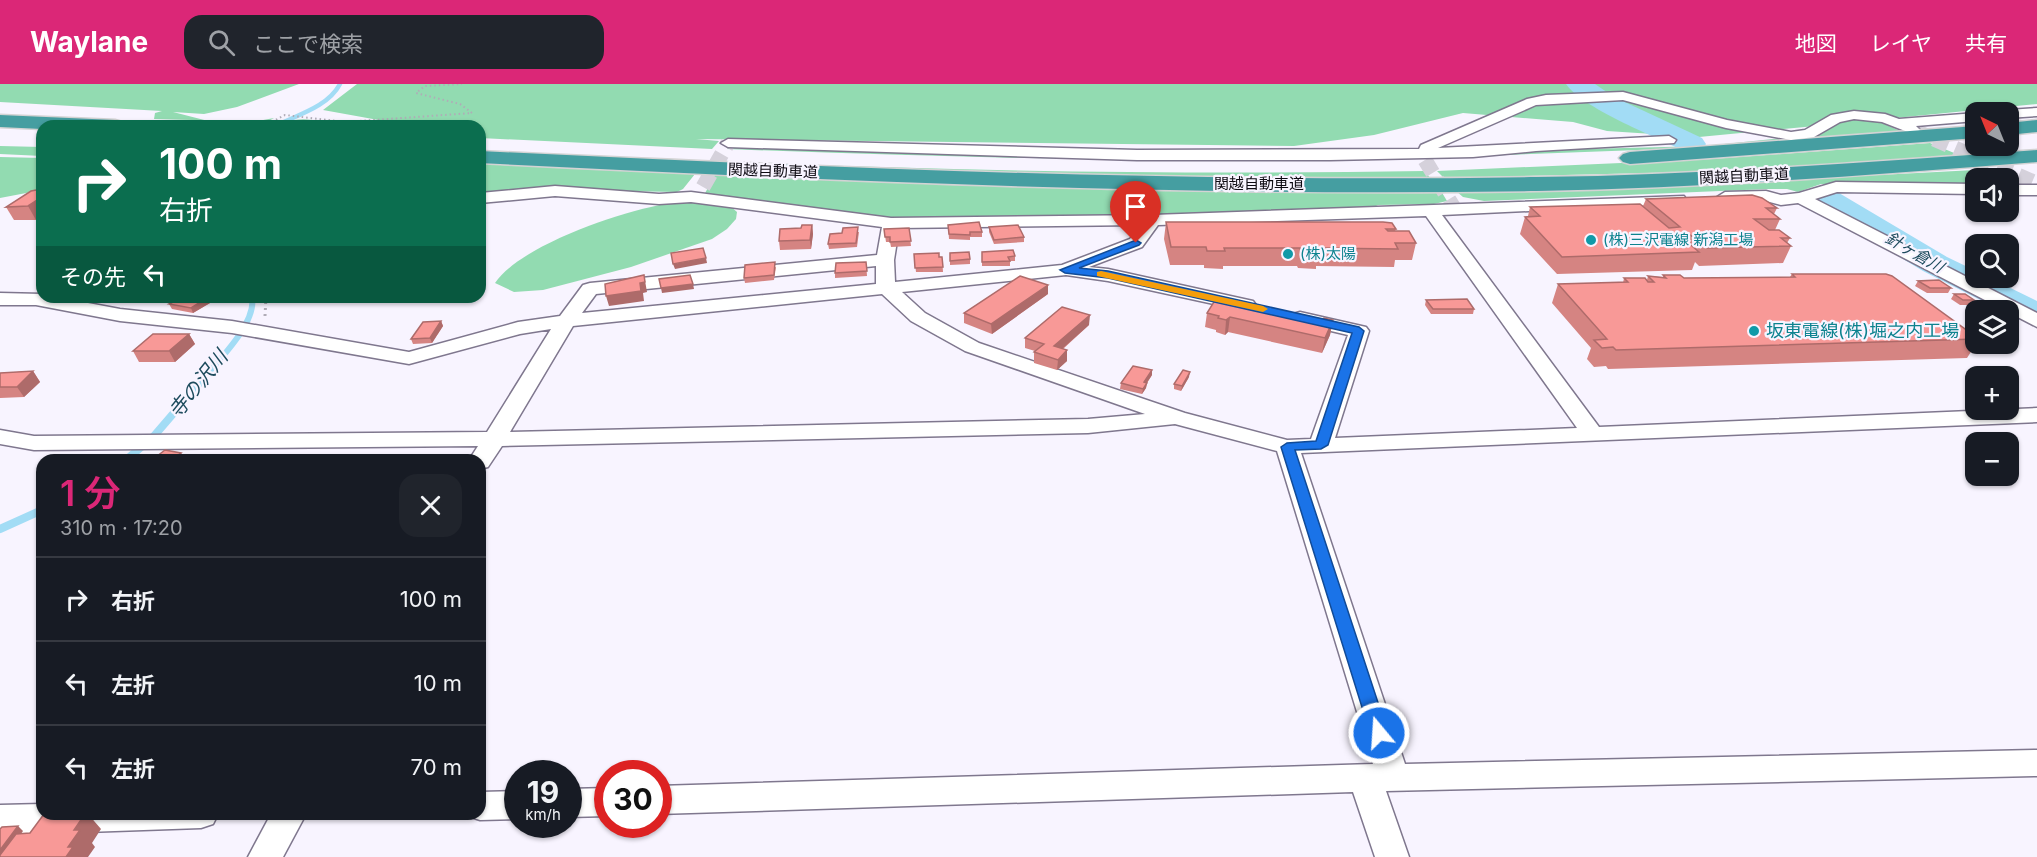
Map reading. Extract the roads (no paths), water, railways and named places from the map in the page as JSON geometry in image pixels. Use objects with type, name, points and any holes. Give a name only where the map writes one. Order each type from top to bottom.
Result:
[{"type":"highway","points":[[0,121],[36,123]]},
{"type":"highway","points":[[2019,128],[2037,126]]},
{"type":"highway","points":[[0,131],[36,133]]},
{"type":"highway","name":"関越自動車道","points":[[486,144],[740,157],[1072,165],[1432,165],[1661,157],[1965,133]]},
{"type":"highway","name":"関越自動車道","points":[[486,157],[1033,182],[1356,185],[1539,184],[1690,179],[1884,168],[2037,156]]},
{"type":"street","points":[[1606,84],[1624,94],[1623,96]]},
{"type":"street","points":[[1421,156],[1532,102],[1546,99],[1623,96],[1736,126],[1791,136],[1809,134],[1836,118],[1854,115],[1873,116],[1899,123],[1913,130]]},
{"type":"street","points":[[2019,113],[2037,112]]},
{"type":"street","points":[[1899,123],[1965,118]]},
{"type":"street","points":[[728,143],[1137,155],[1421,156],[1536,146],[1669,140]]},
{"type":"street","points":[[2019,188],[2037,185]]},
{"type":"street","points":[[486,198],[555,192],[659,199],[697,192],[891,223],[1153,220],[1431,211],[1766,196],[1781,200],[1801,198],[1836,188],[1965,189]]},
{"type":"street","points":[[1801,198],[2037,321]]},
{"type":"street","points":[[1431,211],[1593,434]]},
{"type":"street","points":[[1065,270],[1136,243],[1153,220]]},
{"type":"street","points":[[891,223],[885,260],[886,288],[918,316],[972,347],[1177,418],[1287,447],[2037,415]]},
{"type":"street","points":[[485,454],[566,321],[590,289],[885,260]]},
{"type":"street","points":[[57,303],[120,315],[241,328],[409,358],[518,328],[566,321],[1065,270],[1108,275],[1359,331],[1321,445]]},
{"type":"street","points":[[0,299],[36,299]]},
{"type":"street","points":[[0,437],[34,443],[493,439],[1088,426],[1177,418]]},
{"type":"street","points":[[1287,447],[1379,778],[1392,857]]},
{"type":"street","points":[[672,801],[1379,778],[2037,763]]},
{"type":"street","points":[[486,806],[504,805]]},
{"type":"street","points":[[0,819],[36,818]]},
{"type":"street","points":[[265,857],[287,820]]},
{"type":"waterway","name":"寺の沢川","points":[[288,120],[328,99],[340,84]]},
{"type":"waterway","name":"針ヶ倉川","points":[[1578,84],[1605,102],[1692,144]]},
{"type":"waterway","name":"針ヶ倉川","points":[[1828,200],[1935,264],[2037,315]]},
{"type":"waterway","name":"寺の沢川","points":[[202,380],[243,330],[249,318],[252,303]]},
{"type":"waterway","name":"寺の沢川","points":[[133,454],[154,436],[203,379]]},
{"type":"waterway","name":"寺の沢川","points":[[0,529],[36,513]]},
{"type":"tunnel","points":[[1913,130],[2036,183]]},
{"type":"tunnel","points":[[703,187],[728,143]]},
{"type":"tunnel","points":[[1425,160],[1454,208]]},
{"type":"place","name":"(株)三沢電線 新潟工場","points":[[1591,240]]},
{"type":"place","name":"(株)太陽","points":[[1288,254]]},
{"type":"place","name":"坂東電線(株)堀之内工場","points":[[1754,331]]}]
